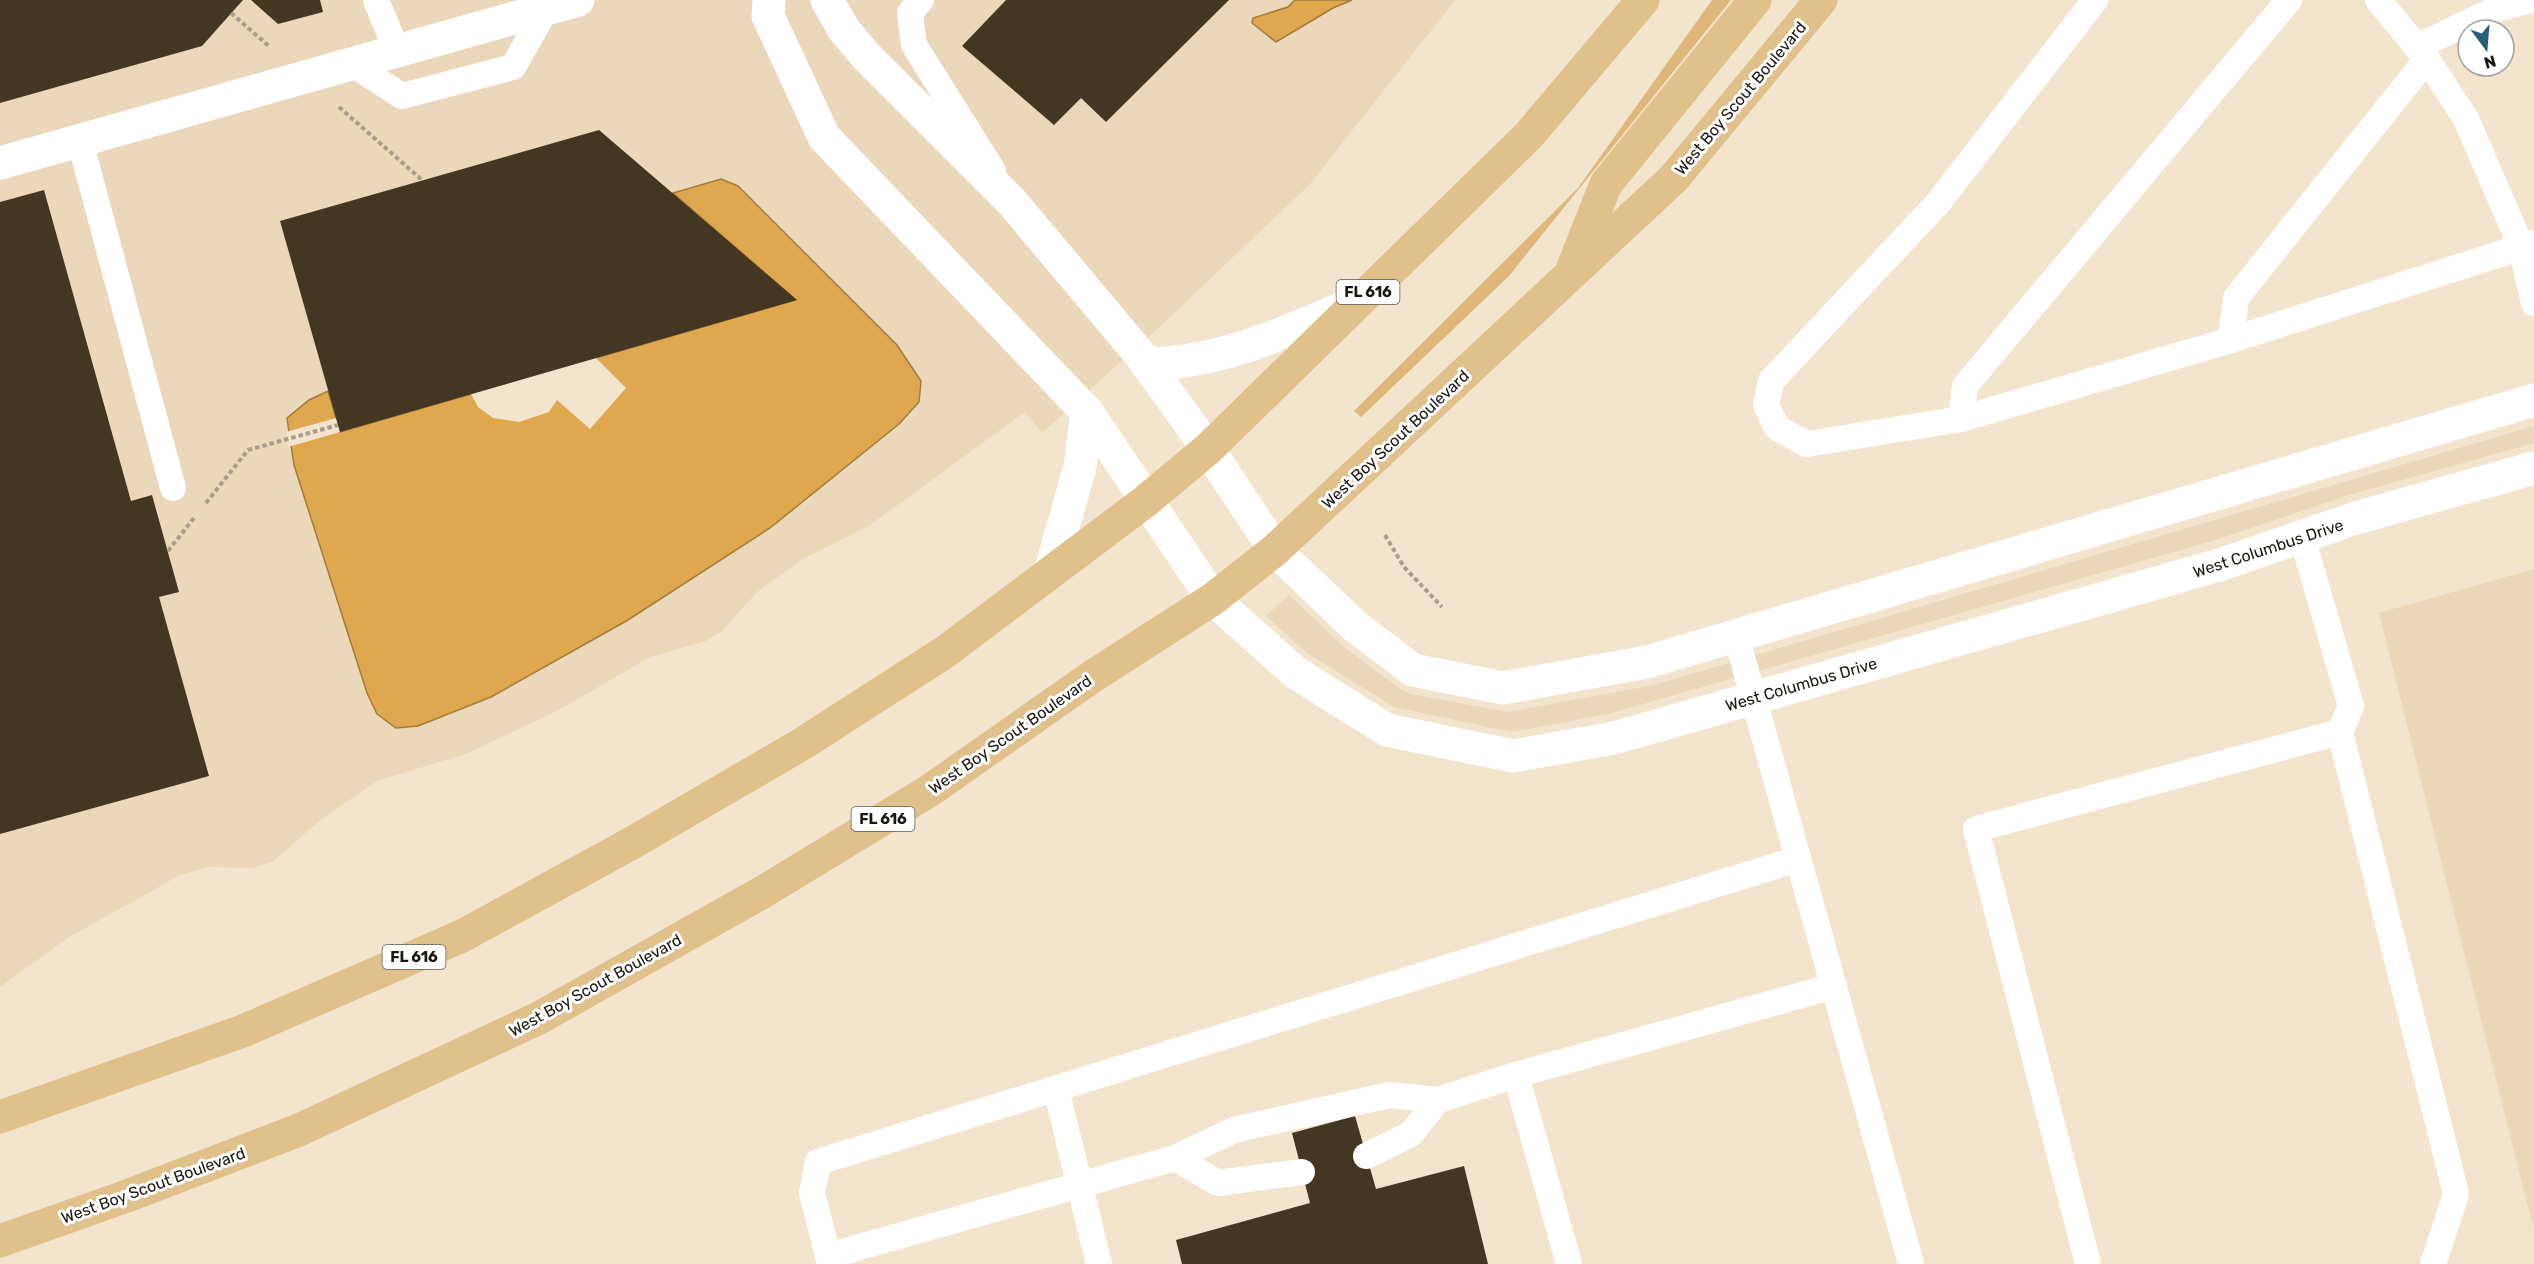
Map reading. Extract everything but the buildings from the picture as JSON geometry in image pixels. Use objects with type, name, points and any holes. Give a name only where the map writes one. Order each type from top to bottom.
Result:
[{"type":"main road","name":"FL 616","points":[[0,1117],[243,1031],[462,936],[632,843],[802,744],[945,652],[1147,500],[1208,449],[1529,135],[1643,0]]},
{"type":"main road","points":[[1569,277],[1606,184],[1755,0]]},
{"type":"main road","name":"West Boy Scout Boulevard","points":[[0,1241],[127,1196],[299,1130],[539,1018],[763,892],[929,791],[1093,676],[1213,599],[1275,550],[1674,178],[1821,0]]},
{"type":"street","points":[[0,163],[578,0]]},
{"type":"street","name":"West Columbus Drive","points":[[769,0],[768,16],[824,137],[1087,412],[1213,599],[1296,673],[1387,730],[1513,756],[1614,738],[2208,568],[2356,518],[2534,468]]},
{"type":"street","points":[[826,0],[844,30],[867,57],[1012,201],[1147,364],[1208,449],[1275,550],[1356,627],[1413,670],[1503,688],[1647,662],[2534,400]]},
{"type":"street","points":[[1147,364],[1174,363],[1220,356],[1269,339],[1360,300]]},
{"type":"street","points":[[1050,573],[1080,467],[1087,412]]},
{"type":"lane","points":[[376,0],[397,51]]},
{"type":"lane","points":[[921,0],[910,13],[914,45],[1012,201]]},
{"type":"lane","points":[[2095,0],[1938,203],[1770,381],[1766,405],[1777,428],[1807,444],[1961,419],[2231,340],[2528,245]]},
{"type":"lane","points":[[1961,419],[1965,386],[2289,0]]},
{"type":"lane","points":[[2378,0],[2422,53],[2466,119],[2528,245],[2534,303]]},
{"type":"lane","points":[[2231,340],[2236,298],[2422,53],[2496,9],[2530,0]]},
{"type":"lane","points":[[352,64],[402,96],[513,67],[546,9]]},
{"type":"lane","points":[[80,141],[173,488]]},
{"type":"lane","points":[[2302,537],[2351,706],[2340,732],[2456,1194],[2433,1264]]},
{"type":"lane","points":[[1736,635],[1911,1264]]},
{"type":"lane","points":[[2088,1264],[1976,829],[2340,732]]},
{"type":"lane","points":[[1798,859],[818,1162],[812,1193],[829,1260],[1080,1184],[1175,1158],[1234,1130],[1389,1095],[1438,1100],[1516,1074],[1834,986]]},
{"type":"lane","points":[[1516,1074],[1569,1264]]},
{"type":"lane","points":[[1056,1089],[1100,1264]]},
{"type":"lane","points":[[1366,1156],[1411,1134],[1438,1100]]},
{"type":"lane","points":[[1175,1158],[1218,1183],[1302,1173]]},
{"type":"path","points":[[204,505],[248,450],[338,425]]},
{"type":"path","points":[[168,550],[197,514]]},
{"type":"path","points":[[1385,535],[1404,567],[1442,607]]},
{"type":"shaded area","points":[[0,0],[1455,0],[1310,184],[1168,319],[1042,433],[1025,412],[870,525],[801,560],[757,592],[722,631],[706,641],[650,657],[557,711],[468,753],[377,781],[323,818],[272,862],[251,868],[209,867],[180,875],[69,937],[0,987]]},
{"type":"shaded area","points":[[1295,0],[1352,0],[1333,8],[1276,42],[1252,23],[1253,18],[1288,7]]},
{"type":"shaded area","points":[[1712,0],[1731,0],[1508,277],[1361,417],[1354,411],[1578,188]]},
{"type":"shaded area","points":[[721,179],[738,186],[897,345],[921,381],[919,402],[899,424],[770,528],[628,620],[491,697],[418,726],[396,728],[377,714],[367,693],[294,465],[287,418],[309,400],[328,391],[340,432],[796,300],[673,193]]},
{"type":"shaded area","points":[[2534,426],[2534,443],[2349,495],[2212,541],[1608,714],[1512,732],[1394,707],[1307,653],[1266,616],[1289,595],[1344,647],[1402,690],[1411,694],[1508,712],[1654,685]]},
{"type":"shaded area","points":[[2534,569],[2534,1231],[2379,613]]},
{"type":"pier","points":[[596,358],[626,388],[590,429],[557,400],[549,412],[519,422],[493,418],[478,407],[471,394]]},
{"type":"pier","points":[[336,418],[340,432],[288,447],[286,432]]}]
